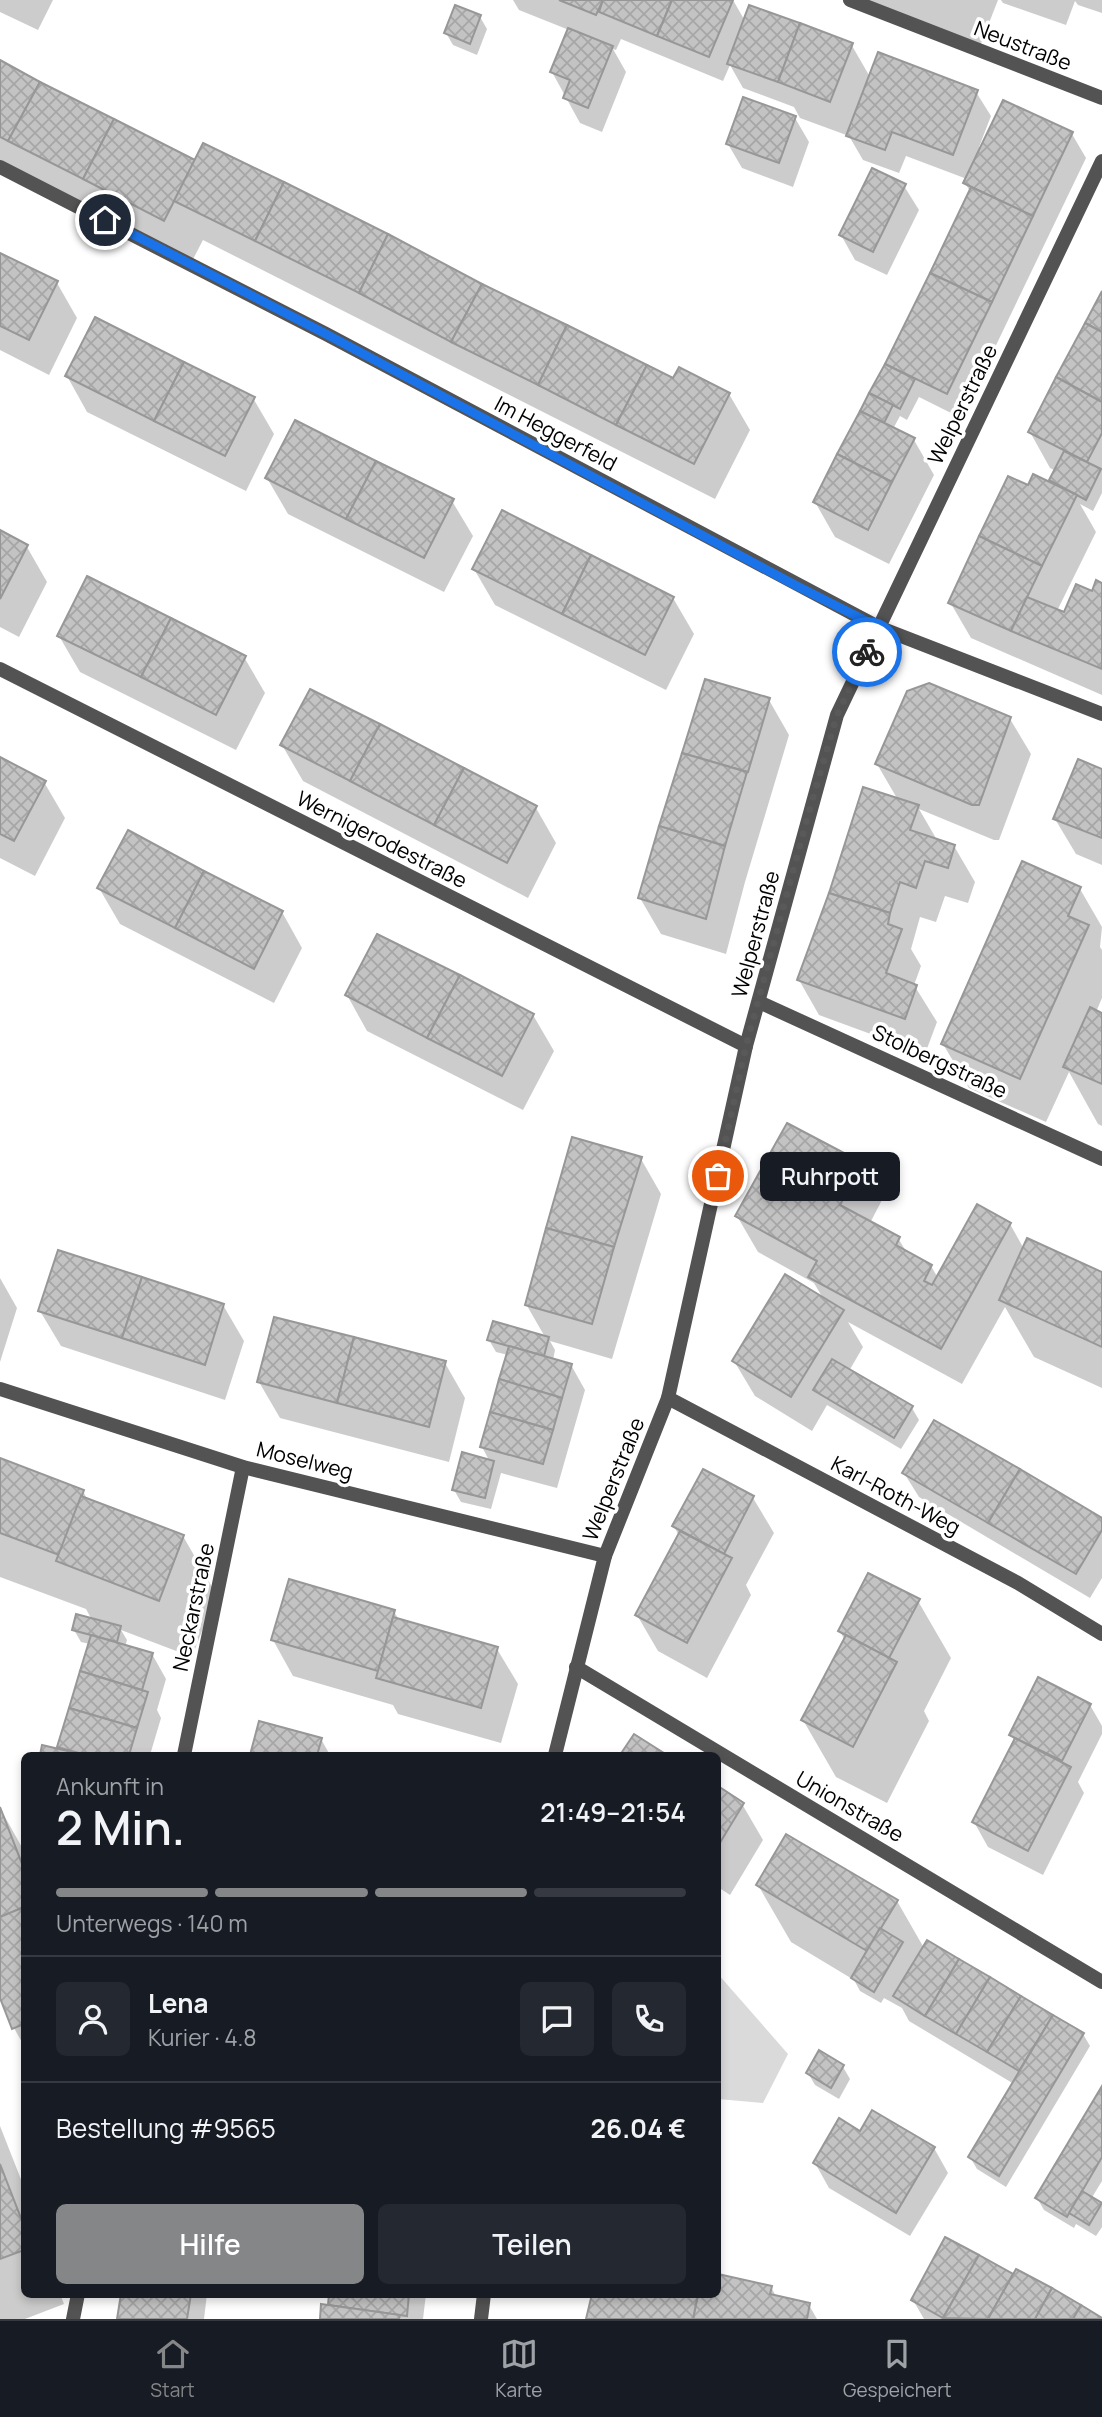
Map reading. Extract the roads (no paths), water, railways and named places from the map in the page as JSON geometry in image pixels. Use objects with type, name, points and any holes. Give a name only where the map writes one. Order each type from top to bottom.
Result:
[{"type":"street","name":"Neustraße","points":[[849,0],[1102,98]]},
{"type":"street","name":"Welperstraße","points":[[556,1752],[605,1556],[668,1398],[746,1046],[837,715],[1102,162]]},
{"type":"street","name":"Im Heggerfeld","points":[[0,167],[326,334],[878,627],[1102,714]]},
{"type":"street","name":"Wernigerodestraße","points":[[0,670],[746,1046]]},
{"type":"street","name":"Stolbergstraße","points":[[759,1002],[1102,1159]]},
{"type":"street","name":"Moselweg","points":[[0,1389],[243,1466],[605,1556]]},
{"type":"street","name":"Karl-Roth-Weg","points":[[668,1398],[1018,1583],[1102,1634]]},
{"type":"street","name":"Neckarstraße","points":[[185,1752],[243,1466]]},
{"type":"street","name":"Unionstraße","points":[[576,1667],[718,1752]]},
{"type":"street","name":"Unionstraße","points":[[721,1754],[1102,1982]]},
{"type":"street","points":[[73,2319],[77,2298]]},
{"type":"street","points":[[481,2319],[484,2298]]},
{"type":"place","name":"Ruhrpott","points":[[718,1176]]}]
